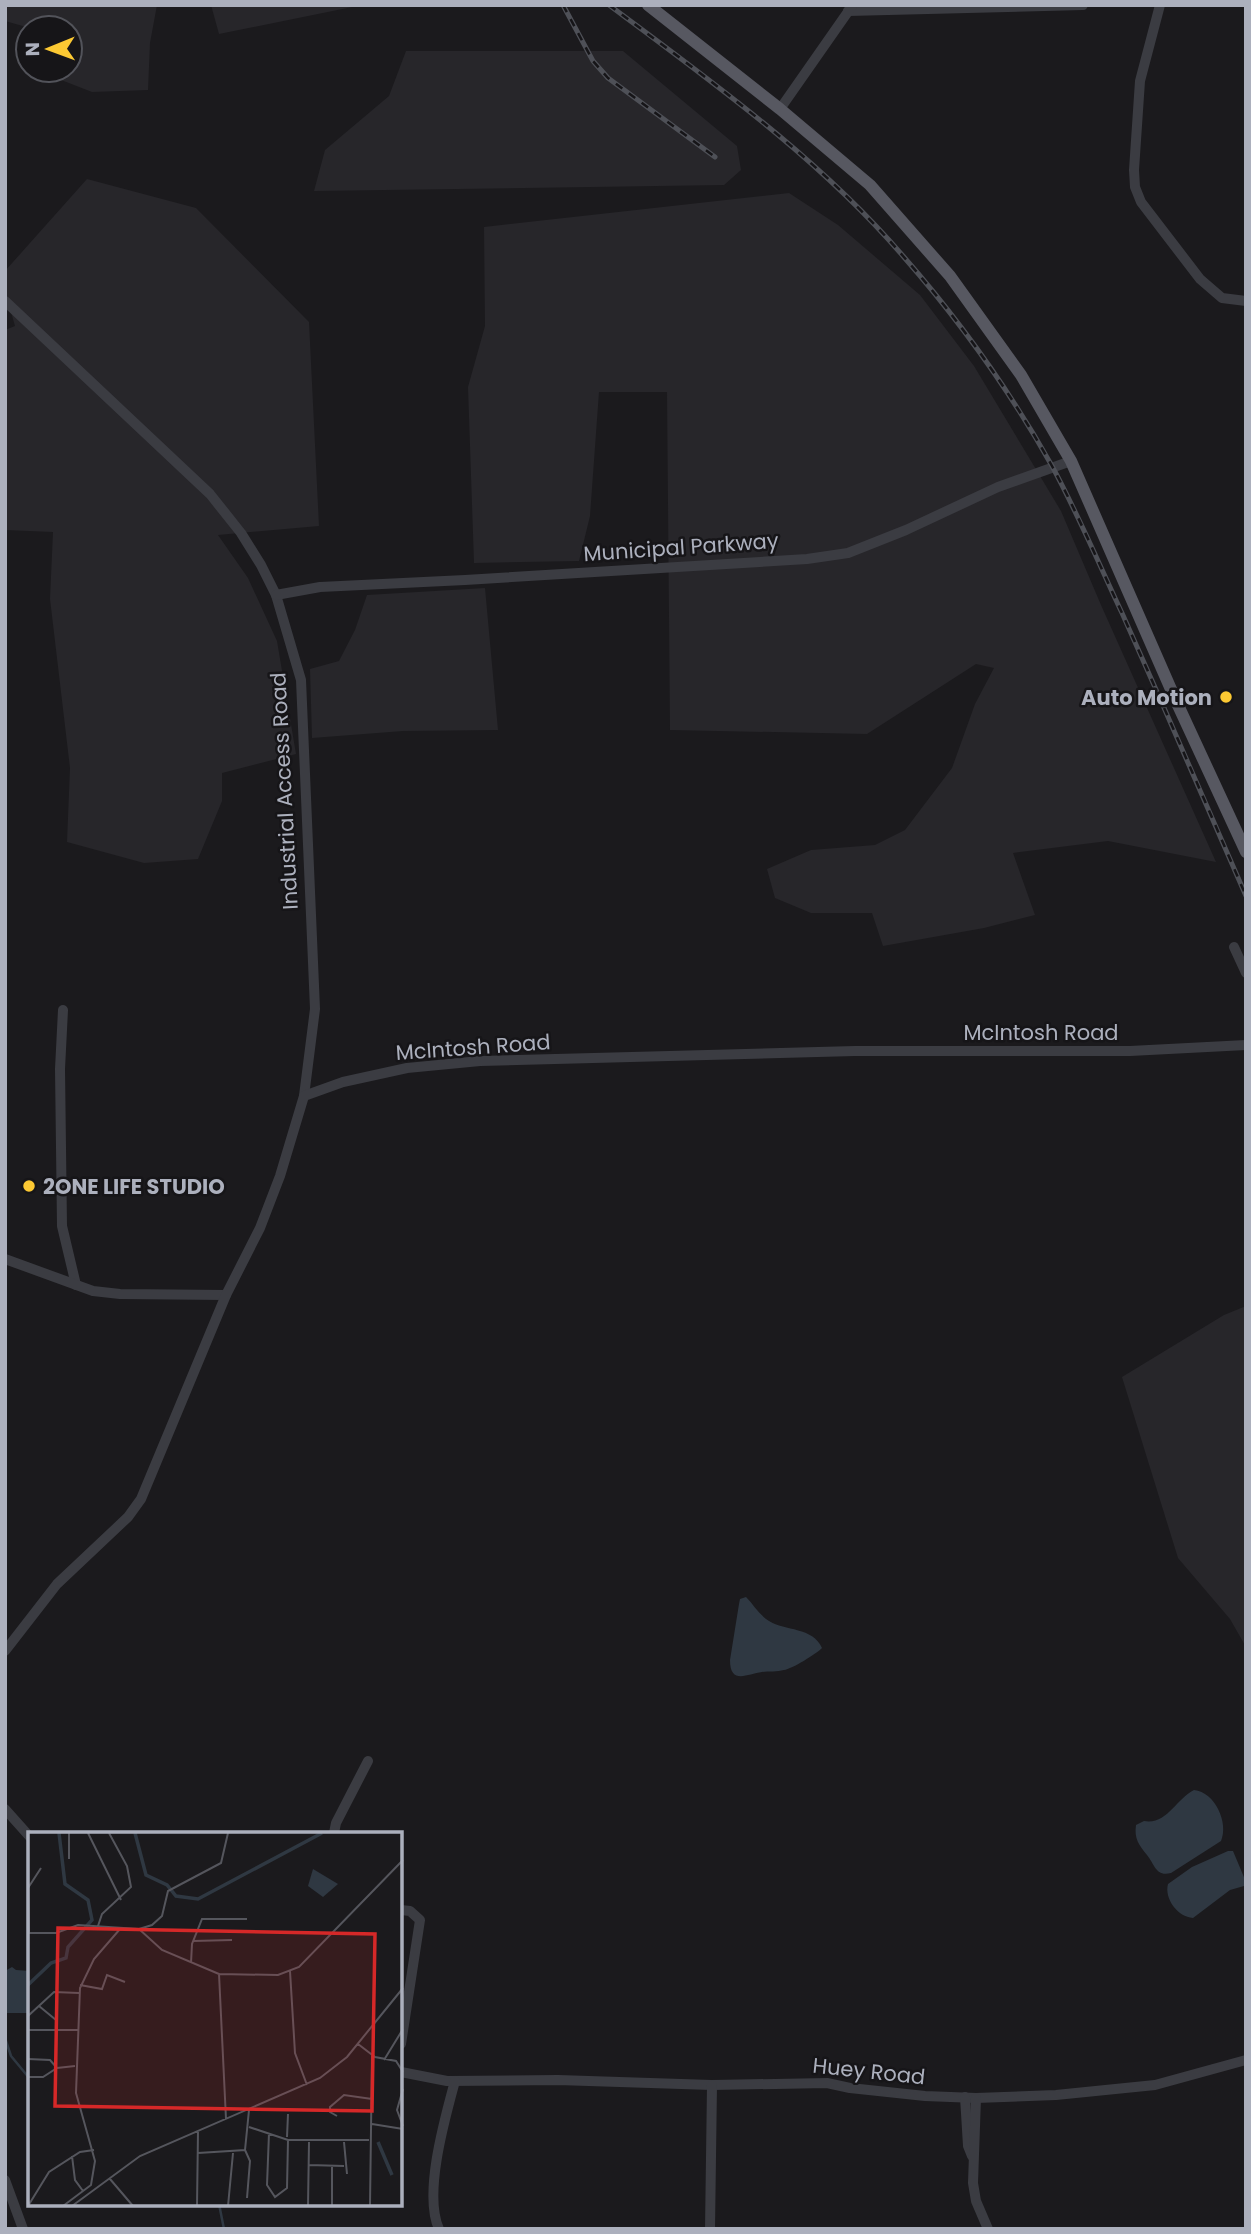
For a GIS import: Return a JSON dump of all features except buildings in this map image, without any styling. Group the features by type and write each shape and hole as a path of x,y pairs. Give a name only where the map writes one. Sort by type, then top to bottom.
{"main road":[{"path":"648,5 780,109 870,185 950,276 1021,375 1071,461 1177,703 1246,852"}],"street":[{"path":"780,109 850,8 1083,5"},
{"path":"1160,5 1140,81 1135,136 1135,187 1141,202 1200,279 1222,298 1246,302"},
{"name":"Industrial Access Road","path":"5,301 210,494 242,533 276,595 301,680 314,1009 304,1096"},
{"name":"Municipal Parkway","path":"276,595 320,587 807,559 848,553 906,530 998,487 1071,461"},
{"path":"1234,947 1246,973"},
{"path":"63,1010 60,1069 62,1226 76,1285"},
{"name":"McIntosh Road","path":"304,1096 344,1082 407,1068 480,1061 855,1051 1130,1051 1246,1045"},
{"path":"5,1651 57,1584 128,1517 141,1499 226,1295 260,1228 304,1096"},
{"path":"5,1259 93,1291 120,1294 226,1295"},
{"path":"334,1832 336,1823 368,1760"},
{"path":"5,1809 28,1835"},
{"path":"402,1910 410,1911 420,1920 402,2037"},
{"name":"Huey Road","path":"402,2072 455,2081 558,2080 712,2085 827,2082 850,2088 976,2098 1056,2095 1155,2085 1246,2060"},
{"path":"439,2229 434,2202 434,2174 455,2081"},
{"path":"710,2229 712,2085"},
{"path":"965,2097 968,2146 972,2157 976,2201 983,2227"},
{"path":"972,2157 976,2146 976,2098"},
{"path":"5,2180 23,2229"}],"shaded area":[{"path":"5,5 157,5 150,43 148,90 92,92 71,84 84,84 84,14 14,14 14,24 5,21"},
{"path":"211,5 362,5 219,34"},
{"path":"406,51 623,51 737,146 741,170 724,185 314,191 325,150 389,96"},
{"path":"87,179 196,208 309,322 319,526 218,535 248,578 277,641 296,754 222,773 222,801 198,859 144,863 67,842 70,768 50,599 53,532 5,530 5,330 15,326 5,291 5,271"},
{"path":"789,193 838,225 920,295 974,366 1061,511 1216,862 1108,841 1013,853 1035,915 984,928 883,946 872,913 811,913 775,898 767,869 811,850 875,845 905,830 952,768 975,704 994,668 976,664 867,734 670,730 667,392 599,392 590,516 579,561 474,563 468,387 485,326 484,227"},
{"path":"485,588 498,730 403,731 312,738 310,669 339,661 355,630 367,595"},
{"path":"1246,1306 1246,1647 1230,1619 1178,1558 1122,1377 1224,1315"},
{"path":"746,1597 769,1621 812,1636 822,1648 788,1669 745,1676 733,1673 730,1660 740,1599"},
{"path":"1194,1790 1208,1796 1222,1817 1221,1841 1171,1873 1162,1873 1139,1845 1136,1825 1159,1819"},
{"path":"1233,1851 1246,1882 1244,1886 1230,1890 1193,1918 1177,1911 1168,1896 1168,1884 1192,1867"},
{"path":"12,1967 28,1971 28,2013 5,2013 5,1971"}],"waterway":[{"path":"5,2038 11,2056 28,2077"},
{"path":"219,2206 224,2229"}],"railway":[{"path":"563,5 593,61 608,78 715,157"},
{"path":"609,5 763,123 836,186 903,256 983,357 1036,438 1071,502 1246,896"}],"place":[{"name":"Auto Motion","path":"1226,697"},
{"name":"2ONE LIFE STUDIO","path":"29,1186"}]}
